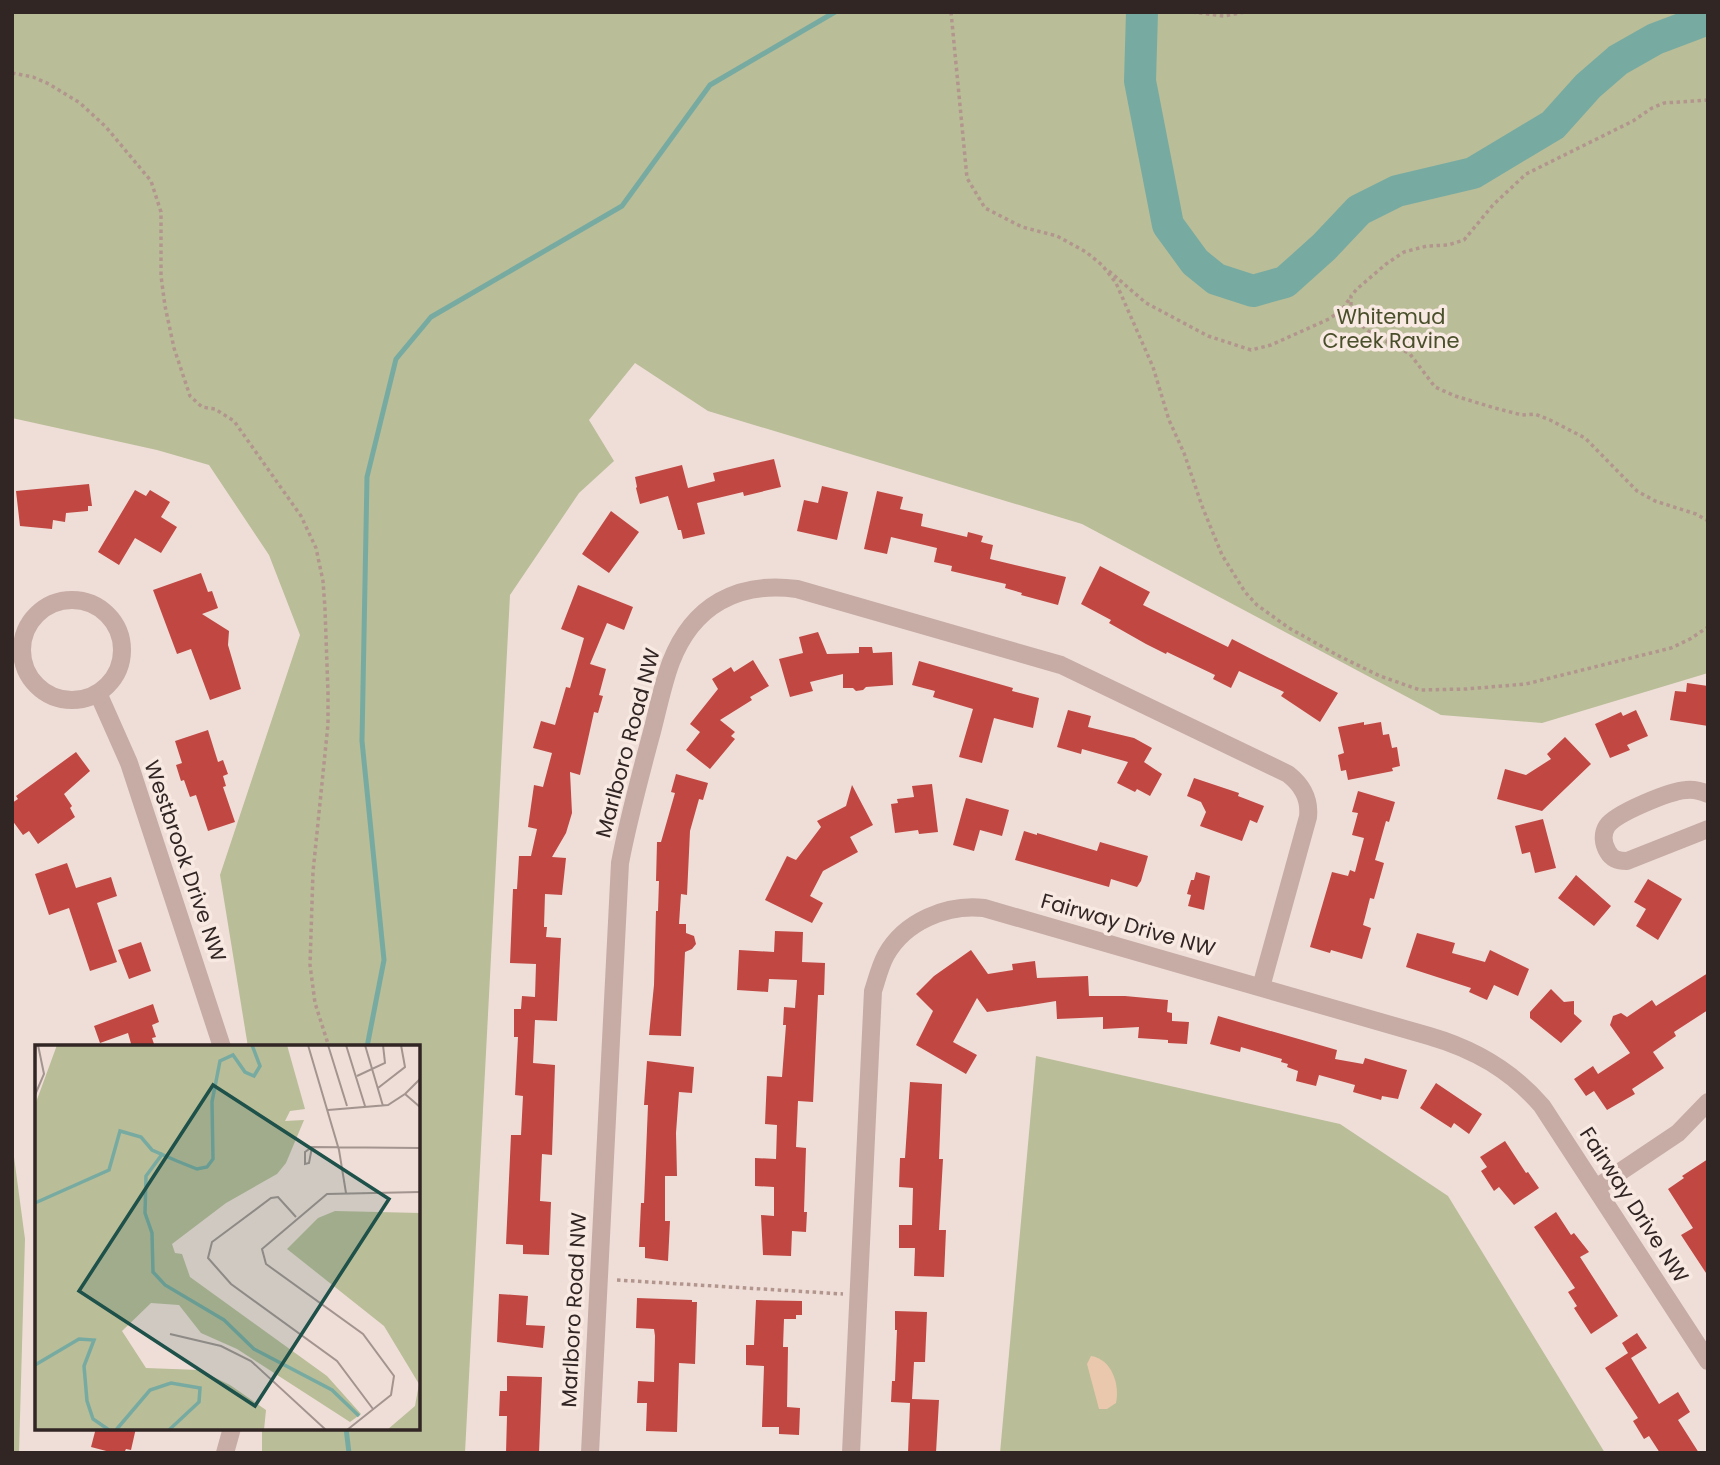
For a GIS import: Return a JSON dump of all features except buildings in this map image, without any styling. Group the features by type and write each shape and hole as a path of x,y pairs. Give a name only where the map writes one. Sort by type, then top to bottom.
{"street":[{"name":"Marlboro Road NW","path":"590,1453 620,863 626,827 670,663 699,617 711,606 737,593 767,586 797,589 1061,665 1288,774 1296,780 1307,797 1308,817 1261,987"},
{"path":"68,600 84,601 100,608 112,620 120,635 123,651 120,668 111,682 98,694 83,700 67,700 44,691 28,674 22,658 22,642 28,626 38,613 51,604 68,600"},
{"name":"Westbrook Drive NW","path":"98,694 129,763 221,1045"},
{"path":"1708,794 1695,790 1678,791 1620,815 1607,825 1604,840 1610,855 1615,859 1627,861 1708,829"},
{"name":"Fairway Drive NW","path":"851,1453 872,1002 879,970 896,940 934,914 960,907 984,908 1261,987 1451,1042 1487,1059 1518,1081 1542,1106 1708,1361"},
{"path":"1595,1188 1678,1133 1708,1102"},
{"path":"225,1453 231,1430"}],"path":[{"path":"951,12 967,177 985,208 1022,227 1057,236 1086,252 1146,303 1208,336 1242,349 1251,350 1271,345 1305,332 1336,314 1357,289 1404,252 1427,246 1448,246 1464,240 1493,205 1526,174 1664,103 1708,100"},
{"path":"1162,12 1224,16 1245,12"},
{"path":"12,73 33,77 49,84 80,103 106,127 151,181 161,212 160,265 165,306 174,348 190,396 202,407 224,413 234,421 301,516 316,548 326,609 328,706 313,872 310,965 315,1003 328,1045"},
{"path":"1102,265 1116,282 1146,350 1169,420 1222,555 1245,592 1257,605 1289,628 1380,676 1420,690 1526,684 1671,648 1708,627"},
{"path":"1351,296 1351,310 1356,321 1372,334 1410,354 1435,387 1495,408 1522,415 1535,414 1550,420 1585,438 1637,491 1655,501 1696,514 1708,521"},
{"path":"597,1280 842,1294"}],"green space":[{"name":"Whitemud Creek Ravine","path":"12,12 1708,12 1708,673 1542,723 1441,715 1082,524 708,411 635,363 589,420 614,461 579,493 510,595 465,1453 262,1453 262,1430 420,1430 420,1045 248,1045 220,875 300,635 269,555 209,465 157,450 12,418"},
{"path":"1036,1056 1340,1124 1448,1196 1605,1453 1000,1453"},
{"path":"12,1142 25,1239 19,1453 12,1453"}],"sand":[{"path":"1091,1356 1104,1362 1113,1374 1117,1388 1116,1403 1107,1409 1099,1409 1087,1364"}],"waterway":[{"path":"367,1045 384,960 362,741 367,477 396,359 431,317 622,206 710,85 835,12"},
{"path":"1142,12 1140,81 1168,225 1195,262 1216,279 1253,291 1285,282 1324,247 1359,210 1397,191 1473,173 1553,125 1588,86 1618,60 1655,39 1708,19"},
{"path":"346,1430 349,1453"}]}
